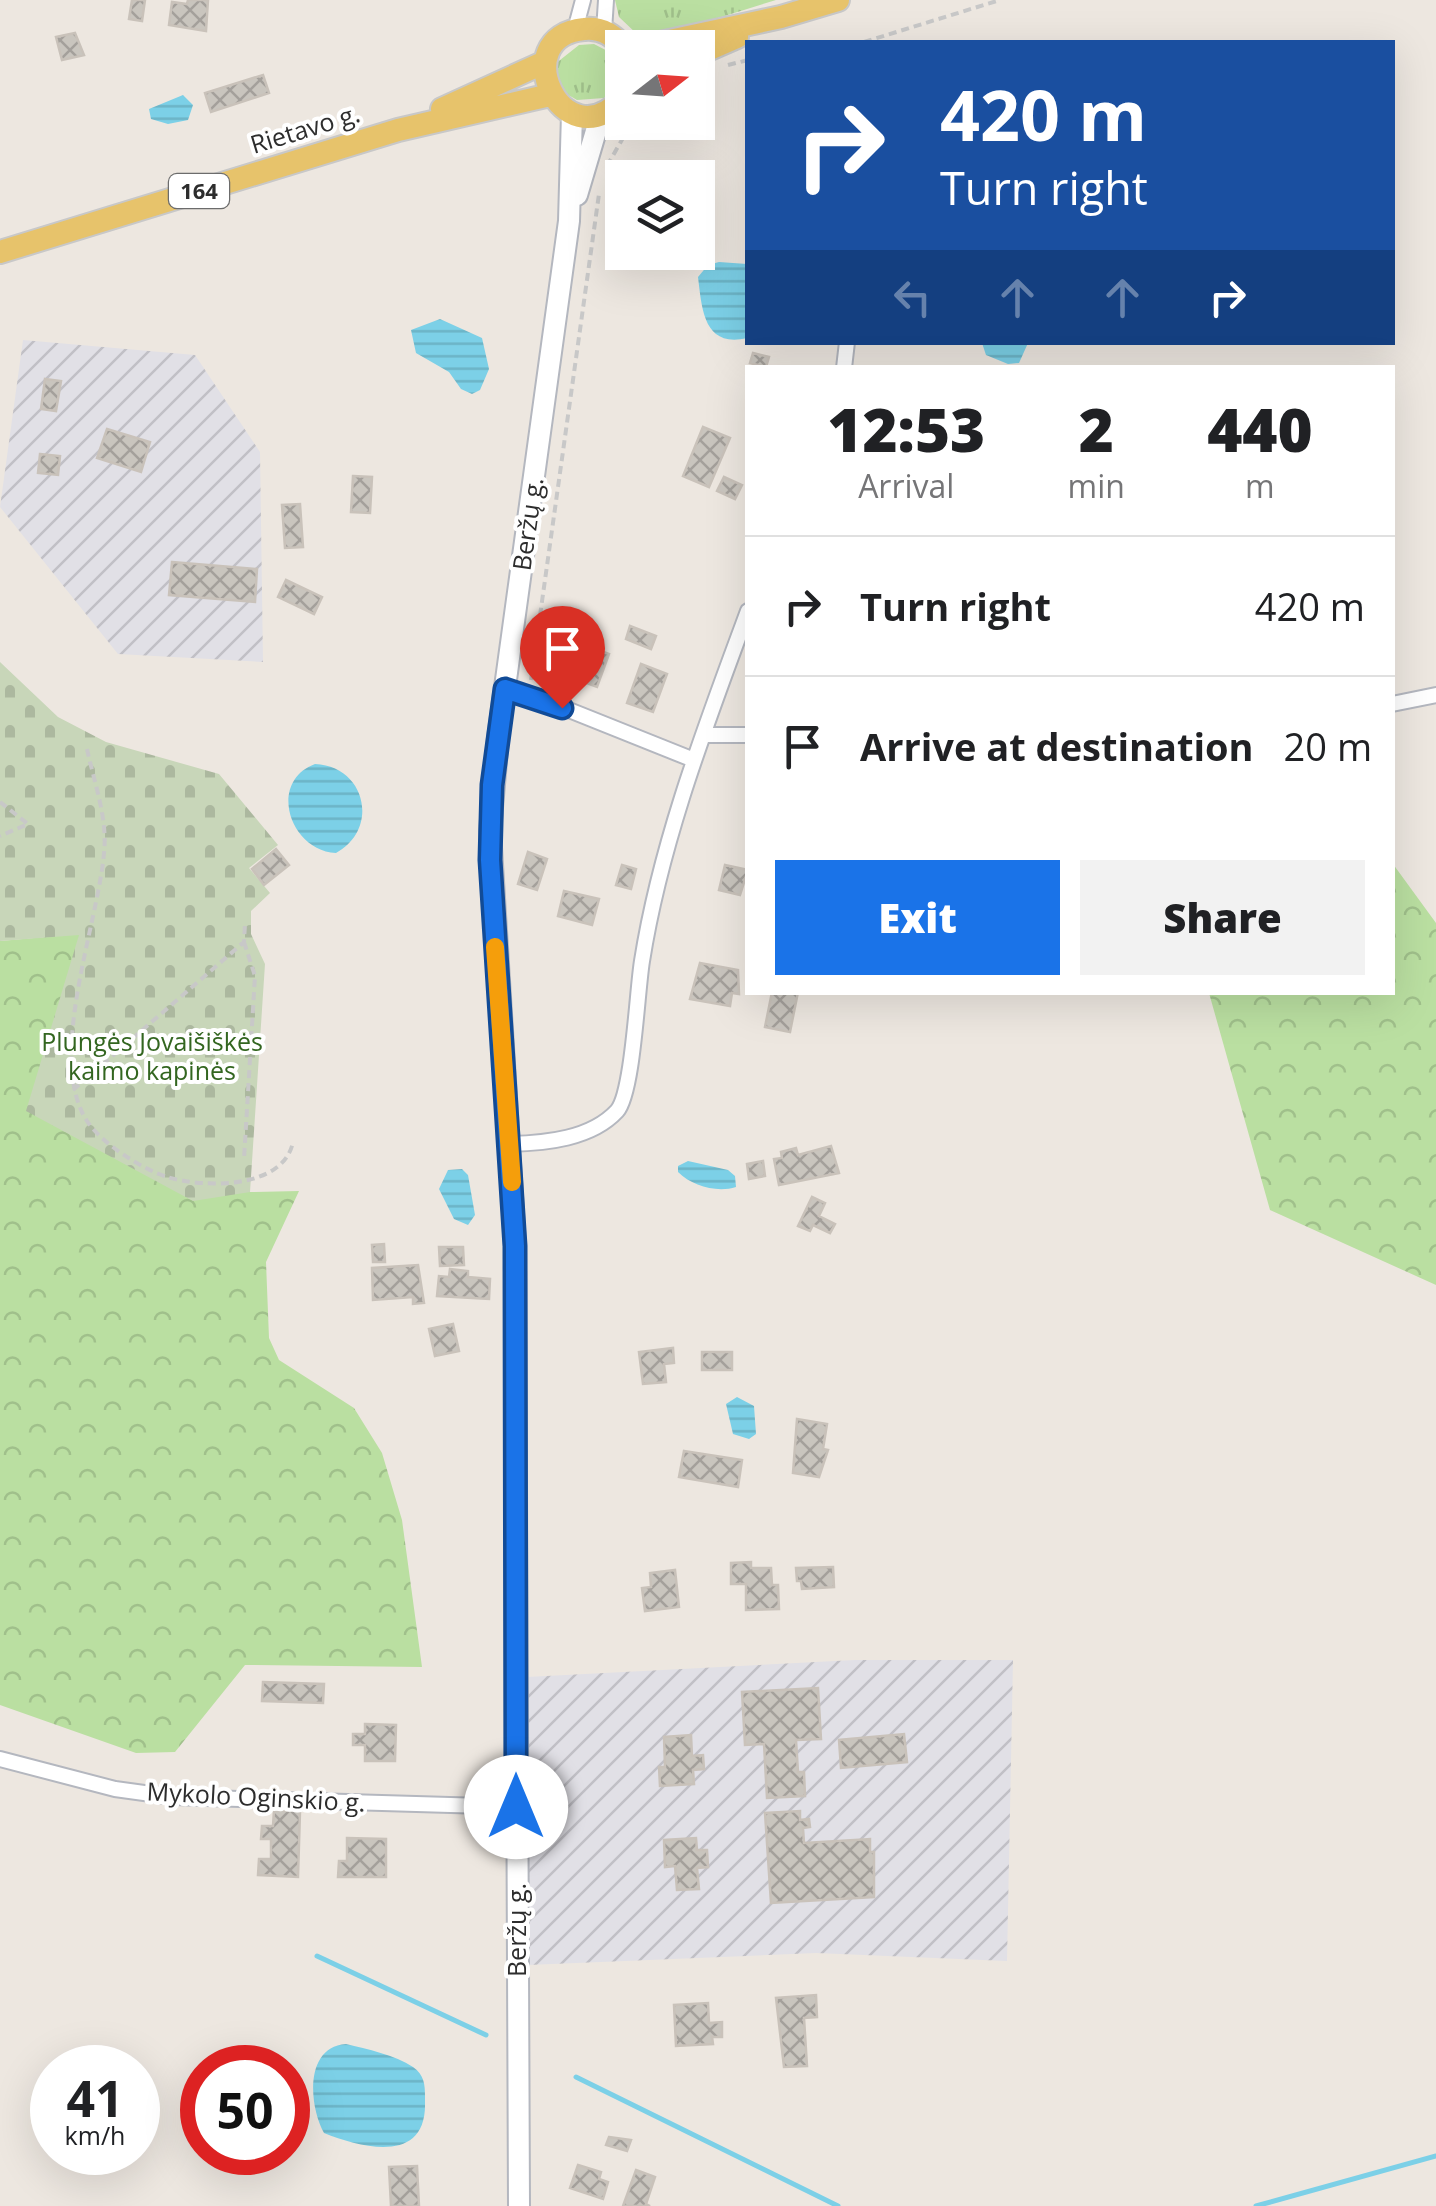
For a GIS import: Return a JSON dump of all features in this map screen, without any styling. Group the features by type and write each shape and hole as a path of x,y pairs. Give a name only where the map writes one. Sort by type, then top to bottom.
{"main road":[{"path":"715,32 781,18 838,0"},
{"path":"715,56 781,18"},
{"path":"575,30 604,31"},
{"name":"Rietavo g.","path":"398,130 545,62 562,36 575,30"},
{"path":"545,62 550,95 572,113 605,111"},
{"name":"Rietavo g.","path":"0,252 398,130 550,95"},
{"path":"569,221 572,113"},
{"path":"569,221 601,114"},
{"name":"Beržų g.","path":"519,2206 517,1401 510,1144 490,831 505,689 569,221"}],"street":[{"path":"575,30 583,0"},
{"path":"604,31 606,0"},
{"path":"510,1144 585,1132 618,1109 625,1097 644,952 694,760 745,618"},
{"path":"505,689 529,694 694,760"},
{"path":"1395,703 1436,695"},
{"path":"702,735 745,734"},
{"name":"Mykolo Oginskio g.","path":"0,1760 115,1789 174,1797 516,1807"}],"path":[{"path":"870,40 1000,0"},
{"path":"715,62 745,60"},
{"path":"529,694 601,185"},
{"path":"86,749 105,830 104,855 84,948 72,1090 87,1121 104,1140 164,1176 190,1182 246,1180 271,1172 290,1154 292,1142"},
{"path":"0,802 28,824 0,836"},
{"path":"244,1159 255,976 244,942 245,924"},
{"path":"72,1090 244,942"}],"shaded area":[{"path":"23,340 195,355 260,452 263,662 118,654 0,507"},
{"path":"855,1660 1013,1660 1007,1961 816,1953 528,1965 527,1677"}],"green space":[{"path":"615,0 776,0 680,30 633,30 619,17"},
{"path":"594,44 605,50 604,98 577,100 558,89 555,64 579,45"},
{"name":"Plungės Jovaišiškės kaimo kapinės","path":"0,662 58,717 106,742 219,774 278,845 249,868 270,893 251,911 251,934 265,964 250,1192 193,1201 26,1111 79,935 0,941"},
{"path":"1395,867 1436,923 1436,1285 1270,1210 1210,995 1395,995"},
{"path":"79,934 250,1192 299,1191 266,1262 269,1338 279,1360 354,1408 382,1453 402,1520 422,1667 245,1665 175,1752 136,1753 0,1705 0,941"}],"water":[{"path":"183,95 193,105 188,120 168,124 151,119 149,109"},
{"path":"715,263 745,264 745,338 733,340 714,332 704,313 698,277 704,270 715,270"},
{"path":"440,319 482,338 489,369 480,390 472,394 461,389 449,372 416,353 411,330"},
{"path":"983,345 1027,345 1019,363 1008,364 986,355"},
{"path":"315,764 346,775 361,800 358,829 336,853 307,841 290,814 292,785 300,773"},
{"path":"688,1161 728,1170 735,1176 736,1187 713,1189 690,1181 678,1172 678,1166"},
{"path":"462,1169 468,1175 475,1215 468,1225 454,1219 439,1189 448,1170"},
{"path":"737,1397 754,1406 756,1434 749,1439 733,1434 726,1404"},
{"path":"346,2044 398,2059 420,2074 425,2092 423,2122 416,2135 390,2147 374,2147 324,2133 313,2094 317,2066 332,2048"}],"building":[{"path":"132,0 145,0 142,21 129,19"},
{"path":"188,0 208,0 206,31 169,25 172,2 187,4"},
{"path":"75,33 84,55 62,60 56,37"},
{"path":"263,75 269,93 211,112 205,93"},
{"path":"753,353 769,357 767,365 750,363"},
{"path":"45,379 61,381 56,411 41,409"},
{"path":"703,427 730,438 709,487 683,476"},
{"path":"107,429 150,442 141,472 97,458"},
{"path":"40,454 60,456 58,475 38,473"},
{"path":"353,476 372,477 370,513 351,512"},
{"path":"724,477 742,485 735,499 717,491"},
{"path":"300,504 303,547 285,548 282,505"},
{"path":"172,562 257,569 255,602 169,595"},
{"path":"286,580 322,597 314,614 278,597"},
{"path":"630,626 656,636 651,649 626,639"},
{"path":"585,645 609,654 597,687 573,678"},
{"path":"641,664 667,674 653,712 627,703"},
{"path":"276,849 289,865 264,885 252,869"},
{"path":"528,852 547,859 537,890 518,884"},
{"path":"622,865 636,869 631,889 616,885"},
{"path":"725,865 745,869 740,895 719,890"},
{"path":"564,891 599,899 592,925 558,916"},
{"path":"700,963 738,970 739,994 732,993 730,1006 690,999"},
{"path":"771,995 797,995 790,1032 765,1027"},
{"path":"831,1146 839,1173 779,1185 774,1159 782,1158 781,1152 796,1148 798,1155"},
{"path":"763,1161 765,1176 749,1179 747,1164"},
{"path":"812,1197 825,1203 819,1216 835,1224 830,1233 813,1225 810,1231 798,1226"},
{"path":"384,1244 385,1262 373,1262 372,1245"},
{"path":"439,1247 463,1247 464,1265 440,1266"},
{"path":"418,1265 424,1303 413,1304 413,1297 373,1300 372,1268"},
{"path":"450,1269 468,1271 468,1277 490,1279 489,1299 437,1296 439,1276 449,1277"},
{"path":"453,1324 459,1351 435,1356 429,1329"},
{"path":"673,1348 674,1363 664,1364 666,1382 643,1384 639,1352"},
{"path":"702,1352 732,1352 732,1370 702,1370"},
{"path":"797,1419 827,1424 823,1449 828,1450 819,1477 793,1473"},
{"path":"684,1451 742,1460 738,1487 679,1477"},
{"path":"751,1562 751,1568 771,1568 772,1585 778,1585 779,1609 746,1610 746,1584 731,1584 731,1563"},
{"path":"833,1567 834,1587 802,1589 801,1581 797,1581 796,1568"},
{"path":"675,1570 679,1607 645,1611 642,1588 651,1587 650,1573"},
{"path":"263,1682 324,1684 323,1703 262,1701"},
{"path":"818,1688 821,1739 796,1740 798,1772 804,1772 805,1796 767,1798 764,1744 745,1745 742,1692"},
{"path":"365,1724 396,1725 395,1761 365,1761 365,1745 353,1745 353,1734 365,1734"},
{"path":"904,1734 907,1762 841,1768 839,1740"},
{"path":"691,1735 692,1756 703,1755 704,1769 693,1770 694,1784 660,1786 659,1767 665,1767 664,1737"},
{"path":"274,1810 300,1811 298,1877 258,1875 259,1859 271,1859 271,1839 261,1839 262,1826 273,1826"},
{"path":"800,1811 800,1820 809,1819 810,1827 803,1828 804,1843 870,1839 870,1852 874,1852 874,1897 771,1903 765,1813"},
{"path":"347,1838 386,1839 386,1877 338,1877 339,1861 347,1861"},
{"path":"696,1838 697,1850 707,1850 708,1867 697,1868 699,1889 677,1890 675,1866 665,1867 664,1840"},
{"path":"816,1995 817,2017 804,2018 807,2066 784,2067 776,1998"},
{"path":"708,2003 709,2023 722,2022 722,2037 712,2037 713,2044 676,2046 674,2005"},
{"path":"609,2137 631,2140 627,2151 606,2145"},
{"path":"578,2165 601,2172 599,2179 608,2182 603,2199 570,2188"},
{"path":"417,2166 419,2206 391,2206 389,2167"},
{"path":"636,2170 655,2177 646,2204 650,2206 623,2206"}],"waterway":[{"path":"317,1956 486,2035"},
{"path":"576,2077 838,2206"},
{"path":"1256,2206 1436,2156"}],"slow traffic":[{"path":"495,947 512,1182"}],"route":[{"path":"516,1807 515,1246 490,831 505,689 562,708"}]}
